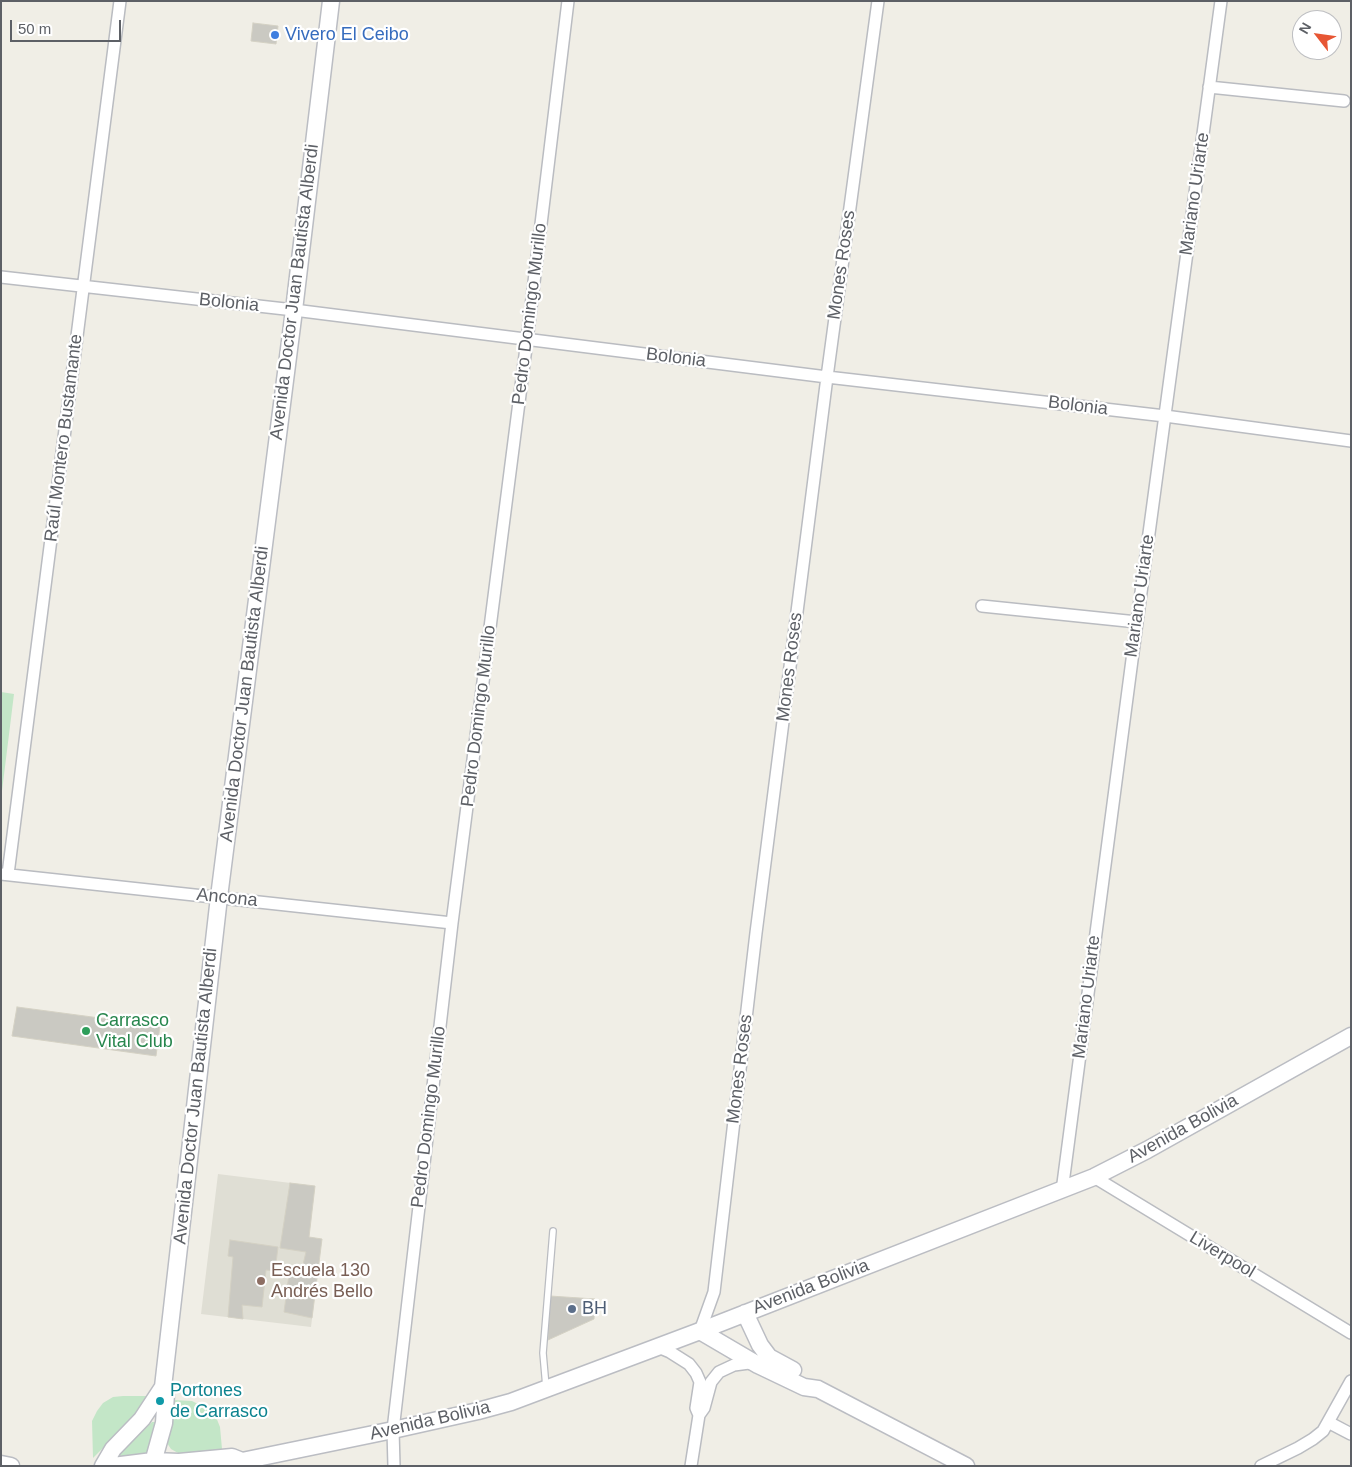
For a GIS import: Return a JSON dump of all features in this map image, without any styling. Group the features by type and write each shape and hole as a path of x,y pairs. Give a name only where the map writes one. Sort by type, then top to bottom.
{"street":[{"name":"Raúl Montero Bustamante","path":"5,874 120,1"},
{"name":"Avenida Doctor Juan Bautista Alberdi","path":"103,1466 113,1449 142,1419 163,1386 219,897 294,310 331,1"},
{"name":"Pedro Domingo Murillo","path":"394,1466 393,1430 452,923 528,340 568,1"},
{"name":"Mones Roses","path":"700,1331 714,1292 755,943 827,377 878,1"},
{"name":"Mariano Uriarte","path":"1062,1191 1221,1"},
{"path":"1209,87 1344,101"},
{"name":"Bolonia","path":"1,276 294,310 827,377 1165,416 1351,441"},
{"path":"982,606 1137,622"},
{"name":"Ancona","path":"5,874 452,923"},
{"name":"Avenida Bolivia","path":"113,1466 179,1462 232,1456 239,1463 478,1411 511,1402 1062,1191 1147,1150 1351,1036"},
{"name":"Liverpool","path":"1094,1177 1351,1333"},
{"path":"745,1313 760,1345 769,1357 809,1379 818,1389"},
{"path":"700,1331 758,1365 804,1387 818,1389 966,1466"},
{"path":"658,1347 681,1358 696,1372 700,1382 696,1408 699,1415"},
{"path":"691,1466 699,1415 704,1408 711,1382 719,1372 734,1365 749,1363 758,1365"},
{"path":"1261,1466 1313,1440 1323,1432 1351,1380"},
{"name":"Avenida Doctor Juan Bautista Alberdi","path":"152,1464 164,1422 166,1394 163,1386"},
{"path":"1328,1422 1351,1434"},
{"path":"1,1464 11,1466"}],"lane":[{"path":"546,1389 543,1353 553,1231"}],"shaded area":[{"name":"Escuela 130 Andrés Bello","path":"218,1174 315,1186 309,1237 322,1239 311,1327 201,1314"}],"green space":[{"path":"1,692 14,694 1,799"},
{"path":"147,1396 145,1406 93,1458 92,1421 103,1403 113,1397"},
{"path":"172,1400 192,1401 208,1409 216,1417 220,1427 222,1449 184,1454 171,1449 167,1443"},
{"path":"152,1422 156,1424 147,1455 118,1458 118,1454"}],"building":[{"path":"253,23 278,26 276,44 251,41"},
{"name":"Carrasco Vital Club","path":"17,1007 160,1026 156,1056 12,1036"},
{"path":"290,1183 315,1186 309,1237 322,1239 312,1318 284,1312 290,1267 302,1269 306,1252 280,1248"},
{"path":"230,1240 278,1247 275,1271 266,1270 262,1307 242,1305 243,1319 228,1317 233,1257 228,1256"},
{"name":"BH","path":"550,1296 595,1299 594,1319 548,1340"}],"place":[{"name":"Vivero El Ceibo","path":"275,35"},
{"name":"Carrasco Vital Club","path":"86,1031"},
{"name":"Escuela 130 Andrés Bello","path":"261,1281"},
{"name":"BH","path":"572,1309"},
{"name":"Portones de Carrasco","path":"160,1401"}]}
